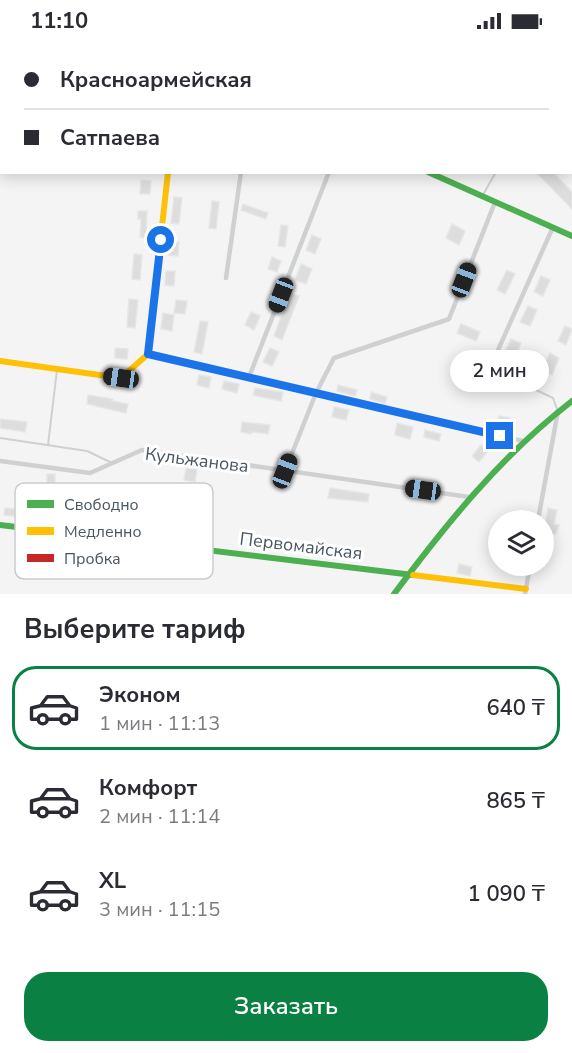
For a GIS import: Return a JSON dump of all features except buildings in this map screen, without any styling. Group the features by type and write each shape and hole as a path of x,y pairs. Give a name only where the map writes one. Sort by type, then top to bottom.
{"street":[{"path":"0,361 121,378 148,354 168,174"},
{"path":"226,278 241,174"},
{"path":"249,377 328,174"},
{"path":"432,174 572,236"},
{"path":"285,471 316,393 334,358 449,320 495,202"},
{"path":"490,368 553,227"},
{"path":"148,354 523,441"},
{"path":"394,594 470,497 523,441 572,401"},
{"path":"540,510 558,411"},
{"name":"Кульжанова","path":"0,460 90,473 142,450 470,497"},
{"name":"Первомайская","path":"0,525 15,527"},
{"name":"Первомайская","path":"213,551 408,574 525,591"},
{"path":"525,591 528,576"}],"lane":[{"path":"482,196 495,174"},
{"path":"490,368 553,398 558,411"},
{"path":"48,445 57,369"},
{"path":"0,438 87,451 113,463"}],"traffic: fast":[{"path":"432,174 572,236"},
{"path":"394,594 455,516 498,468 546,422 572,401"},
{"path":"0,525 15,527"},
{"path":"213,551 413,575"}],"traffic: slow":[{"path":"0,361 121,378 148,354 168,174"},
{"path":"413,575 526,589"}],"route":[{"path":"161,240 148,354 500,436"}]}
